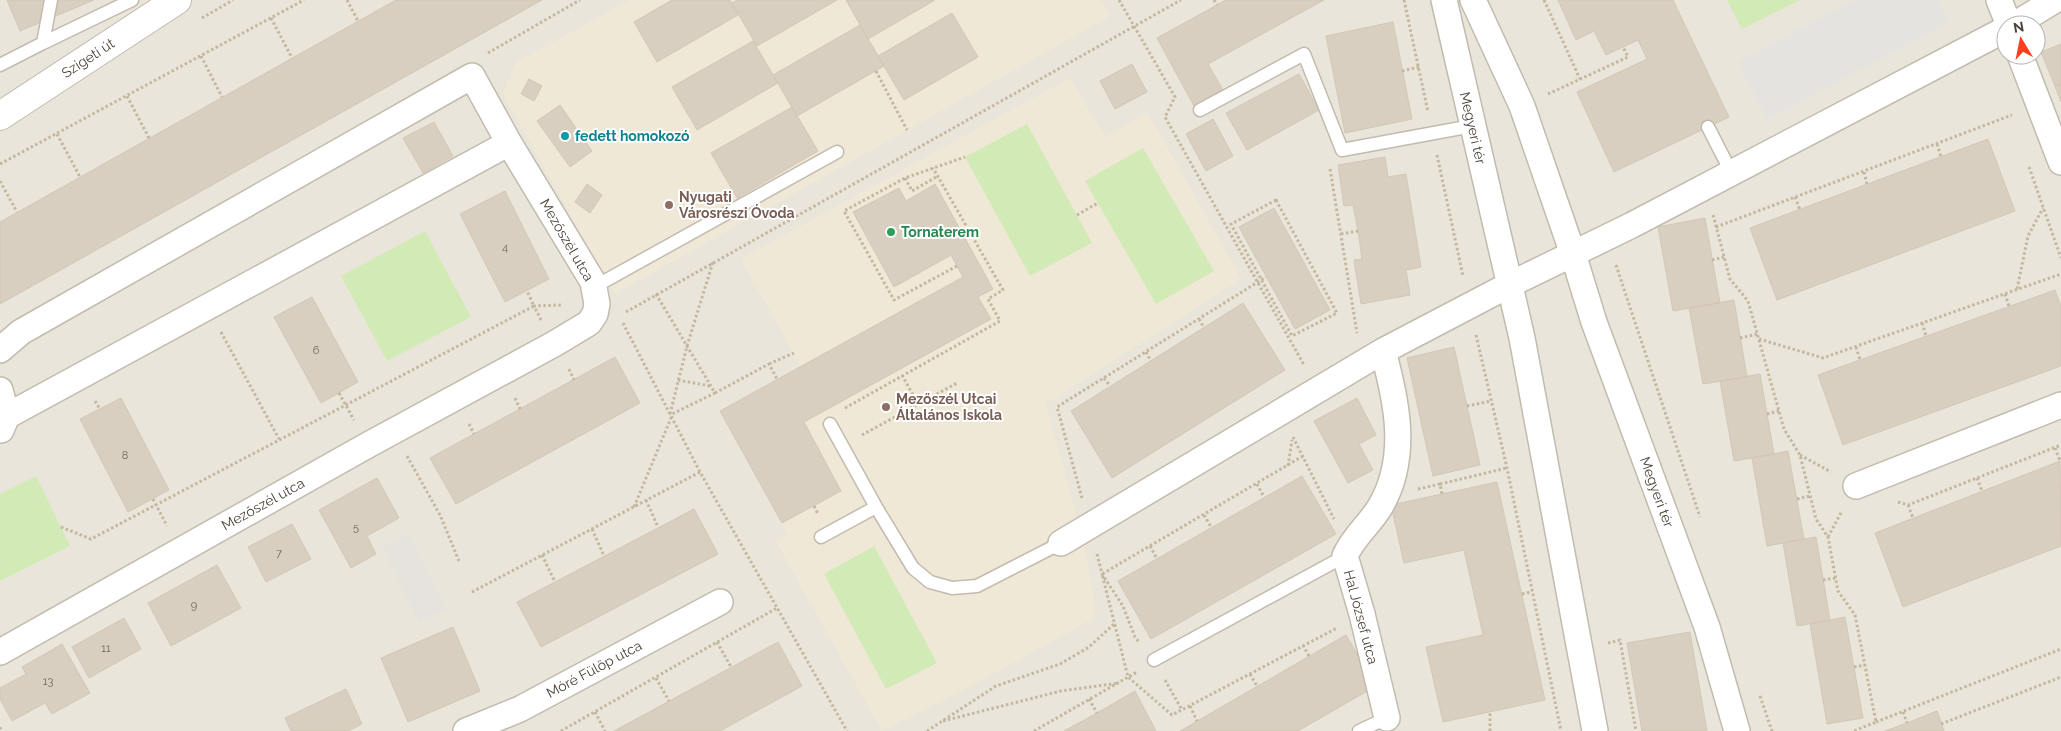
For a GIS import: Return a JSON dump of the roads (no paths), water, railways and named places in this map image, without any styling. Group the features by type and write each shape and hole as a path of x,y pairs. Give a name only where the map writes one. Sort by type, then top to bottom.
{"street":[{"name":"Szigeti út","path":"0,116 177,0"},
{"name":"Megyeri tér","path":"1444,0 1522,338 1595,731"},
{"name":"Megyeri tér","path":"1473,0 1522,106 1573,254 1594,322 1707,627 1737,731"},
{"path":"1999,0 2005,15"},
{"path":"2030,15 2055,0"},
{"path":"1061,543 1383,351 1996,34"},
{"path":"2024,65 2061,162"},
{"name":"Mezőszél utca","path":"0,350 21,332 472,76 509,143 593,282 597,304 595,314 589,322 554,344 392,432 0,652"},
{"path":"0,390 4,424 509,143"},
{"path":"1347,552 1370,523 1390,488 1398,448 1398,424 1394,393 1383,351"},
{"path":"1856,486 2061,404"},
{"name":"Hal József utca","path":"1347,552 1387,718"},
{"name":"Móré Fülöp utca","path":"466,731 520,708 720,602"}],"lane":[{"path":"42,43 51,0"},
{"path":"103,13 106,0"},
{"path":"0,64 132,0"},
{"path":"1200,110 1304,54 1342,150 1472,126"},
{"path":"1708,127 1731,172"},
{"path":"594,287 837,152"},
{"path":"830,424 876,507 913,568 930,582 952,588 977,586 1061,543"},
{"path":"821,537 876,507"},
{"path":"1154,660 1347,552"},
{"path":"1359,731 1387,718"}],"place":[{"name":"fedett homokozó","path":"565,136"},
{"name":"Nyugati Városrészi Óvoda","path":"669,205"},
{"name":"Tornaterem","path":"891,232"},
{"name":"Mezőszél Utcai Általános Iskola","path":"886,407"}]}
